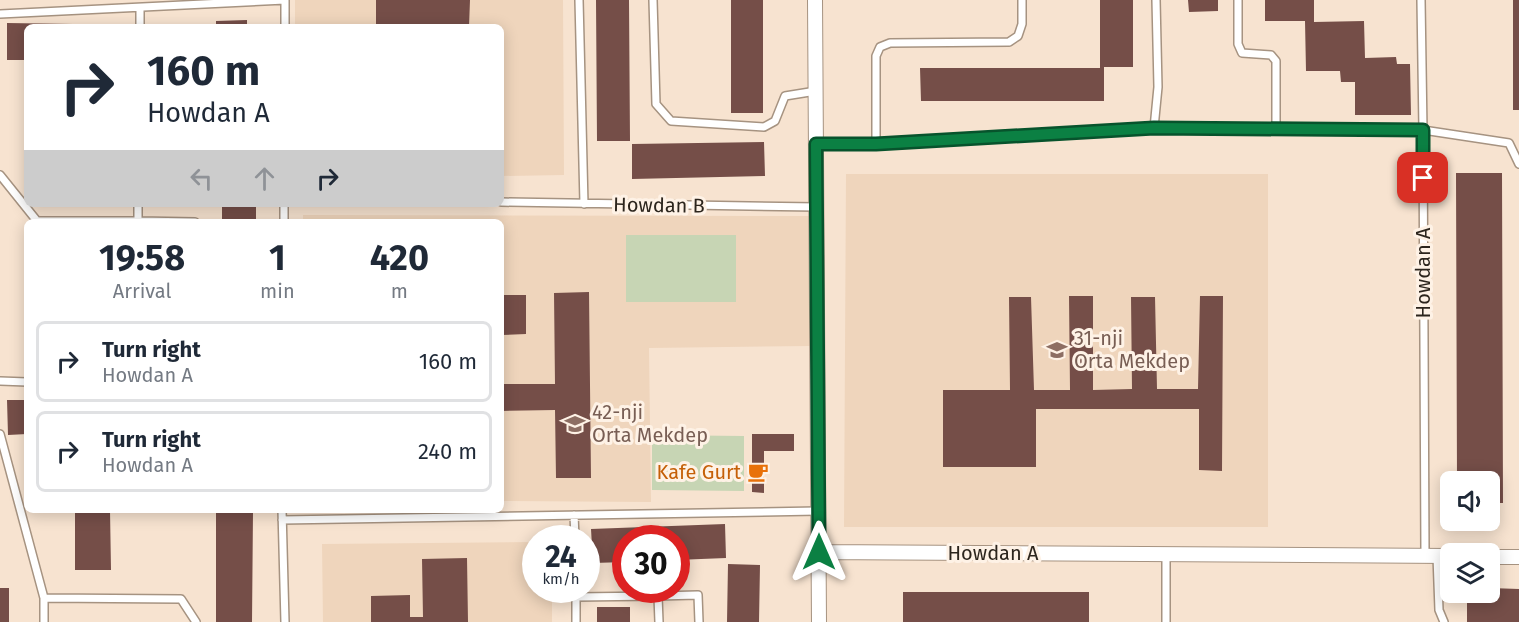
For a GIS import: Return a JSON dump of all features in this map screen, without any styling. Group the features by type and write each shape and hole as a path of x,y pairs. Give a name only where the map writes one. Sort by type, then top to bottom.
{"street":[{"path":"815,0 819,622"},
{"name":"Howdan A","path":"819,552 1438,556"},
{"path":"1500,557 1519,557"}],"lane":[{"path":"0,14 285,0 285,24"},
{"path":"579,0 584,204"},
{"path":"653,0 656,104 671,121 764,128 775,121 785,96 816,91"},
{"path":"876,144 876,56 880,47 890,42 1008,42 1018,36 1022,24 1022,0"},
{"path":"1154,128 1158,87 1156,0"},
{"path":"1238,0 1238,44 1242,52 1271,55 1276,61 1276,127"},
{"name":"Howdan A","path":"1421,0 1423,130 1438,556"},
{"path":"140,8 140,24"},
{"path":"816,144 876,144 1154,128 1276,127 1423,130 1509,143 1519,164"},
{"path":"0,175 24,205"},
{"name":"Howdan B","path":"504,202 817,207"},
{"path":"26,207 35,219"},
{"path":"0,381 24,382"},
{"path":"0,435 44,598 44,622"},
{"path":"282,520 819,511"},
{"path":"282,513 285,622"},
{"path":"574,515 574,525"},
{"path":"1166,554 1166,622"},
{"path":"1438,556 1439,610 1444,622"},
{"path":"690,595 698,595 699,622"},
{"path":"44,598 181,599 196,622"},
{"path":"576,603 576,622"},
{"path":"658,603 659,622"}],"shaded area":[{"path":"295,0 563,0 564,175 504,176 504,24 295,24"},
{"name":"31-nji Orta Mekdep","path":"846,174 1268,174 1268,527 844,527"},
{"name":"42-nji Orta Mekdep","path":"303,215 810,216 810,346 649,348 651,502 504,501 504,219 303,219"},
{"path":"522,542 522,603 552,603 552,622 323,622 322,544"}],"green space":[{"path":"626,235 736,235 736,302 626,302"},
{"path":"652,435 744,436 744,491 652,490"}],"building":[{"path":"376,0 470,0 469,24 376,24"},
{"path":"596,0 629,0 630,141 597,141"},
{"path":"731,0 763,0 763,113 731,113"},
{"path":"1100,0 1133,0 1133,67 1104,67 1104,101 921,101 920,68 1100,68"},
{"path":"1188,0 1218,0 1218,11 1189,12"},
{"path":"1265,0 1314,0 1314,22 1364,21 1365,58 1396,57 1397,64 1410,64 1411,115 1355,115 1355,82 1341,82 1340,71 1306,71 1305,21 1265,21"},
{"path":"1513,0 1519,0 1519,110 1513,110"},
{"path":"247,20 247,24 216,24 216,21"},
{"path":"7,23 73,24 24,24 24,60 7,60"},
{"path":"764,142 765,176 632,179 632,144"},
{"path":"1456,173 1502,173 1503,503 1500,503 1500,471 1457,471"},
{"path":"222,207 256,207 256,219 222,219"},
{"path":"589,292 591,478 556,478 555,410 504,411 504,384 555,384 554,293"},
{"path":"504,295 526,295 526,334 504,335"},
{"path":"1069,296 1093,296 1093,390 1132,389 1131,297 1155,297 1157,389 1198,389 1200,296 1223,296 1222,471 1199,470 1199,409 1036,409 1036,467 943,467 943,390 1010,390 1009,297 1031,297 1034,390 1070,390"},
{"path":"7,400 24,400 24,434 8,435"},
{"name":"Kafe Gurt","path":"752,434 794,434 794,451 764,451 764,493 752,492"},
{"path":"75,513 110,513 111,570 75,570"},
{"path":"216,513 253,513 252,622 216,622"},
{"path":"725,524 726,558 690,559 690,525"},
{"path":"612,528 612,562 600,563 600,529"},
{"path":"467,558 468,622 371,622 371,596 410,595 410,617 423,617 422,559"},
{"path":"728,564 760,565 759,622 727,622"},
{"path":"0,588 9,588 9,622 0,622"},
{"path":"1500,588 1519,589 1519,622 1467,622 1467,603 1500,603"},
{"path":"903,592 1089,592 1089,622 903,622"},
{"path":"597,607 630,607 630,622 597,622"}],"place":[{"name":"31-nji Orta Mekdep","path":"1057,350"},
{"name":"42-nji Orta Mekdep","path":"575,424"},
{"name":"Kafe Gurt","path":"758,472"}],"route":[{"path":"819,552 816,144 876,144 1154,128 1276,127 1423,130 1423,178"}]}
